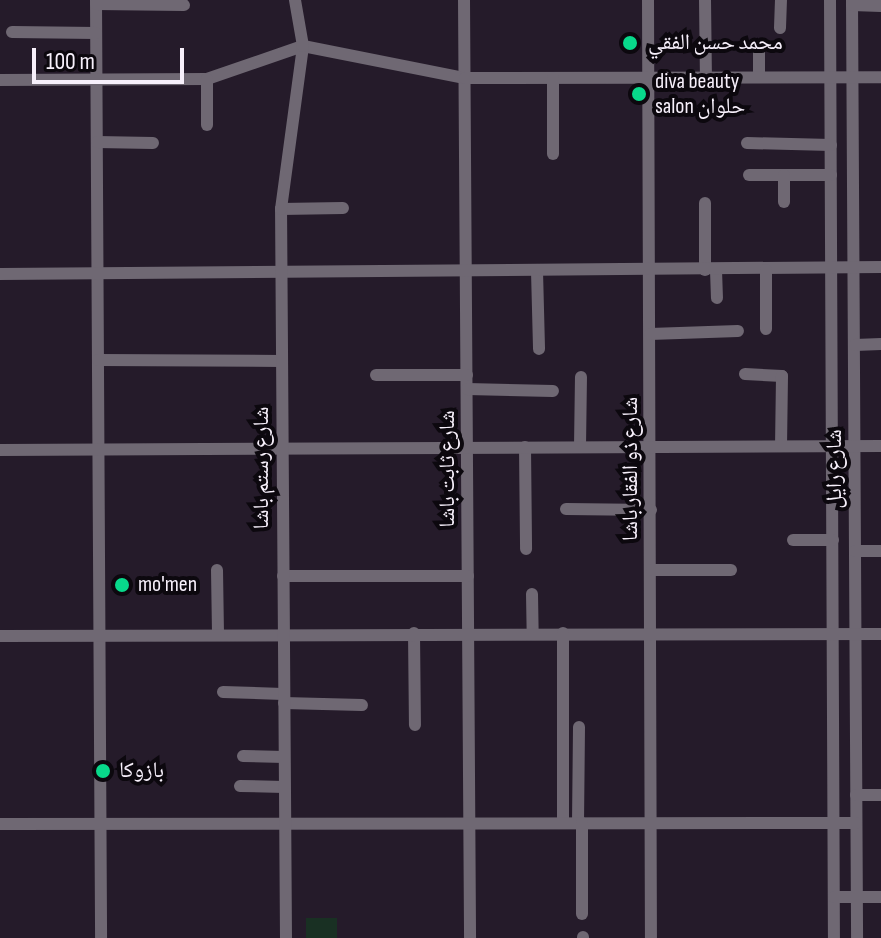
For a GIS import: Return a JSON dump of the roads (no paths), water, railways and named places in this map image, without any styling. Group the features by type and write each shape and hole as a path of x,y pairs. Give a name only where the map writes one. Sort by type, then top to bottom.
{"street":[{"name":"شارع رستم باشا","path":"286,938 281,209 303,46 295,0"},
{"name":"شارع ثابت باشا","path":"464,0 470,938"},
{"name":"شارع ذو الفقار باشا","path":"648,0 651,938"},
{"path":"705,0 706,77"},
{"path":"780,28 781,0"},
{"name":"شارع رايل","path":"830,0 834,938"},
{"path":"101,938 96,2 184,5"},
{"path":"852,3 881,6"},
{"name":"شارع رايل","path":"852,3 857,938"},
{"path":"12,32 96,33"},
{"path":"0,80 207,79 303,46 465,78 881,77"},
{"path":"759,49 759,77"},
{"path":"553,78 553,154"},
{"path":"207,79 207,125"},
{"path":"97,142 153,143"},
{"path":"747,143 831,145"},
{"path":"749,175 831,175"},
{"path":"784,175 784,202"},
{"path":"705,203 711,270 717,298"},
{"path":"281,209 343,208"},
{"path":"832,253 854,254"},
{"path":"0,274 881,267"},
{"path":"766,270 766,329"},
{"path":"537,271 539,349"},
{"path":"650,334 738,331"},
{"path":"855,345 881,344"},
{"path":"98,360 282,361"},
{"path":"745,374 782,376 781,446"},
{"path":"376,375 553,391"},
{"path":"580,447 581,377"},
{"path":"0,450 881,446"},
{"path":"525,447 526,549"},
{"path":"566,509 651,510"},
{"path":"793,540 833,540"},
{"path":"855,551 881,551"},
{"path":"217,570 218,634"},
{"path":"652,570 731,570"},
{"path":"283,576 468,576"},
{"path":"532,594 533,633"},
{"path":"0,636 652,632 881,634"},
{"path":"414,633 415,725"},
{"path":"563,633 563,823"},
{"path":"223,692 362,705"},
{"path":"579,727 582,914"},
{"path":"243,756 284,757"},
{"path":"240,786 284,787"},
{"path":"856,795 881,795"},
{"path":"0,824 856,823"},
{"path":"834,897 881,897"}],"place":[{"name":"محمد حسن الفقي","path":"630,43"},
{"name":"diva beauty salon حلوان","path":"639,94"},
{"name":"mo'men","path":"122,585"},
{"name":"بازوكا","path":"103,771"}]}
